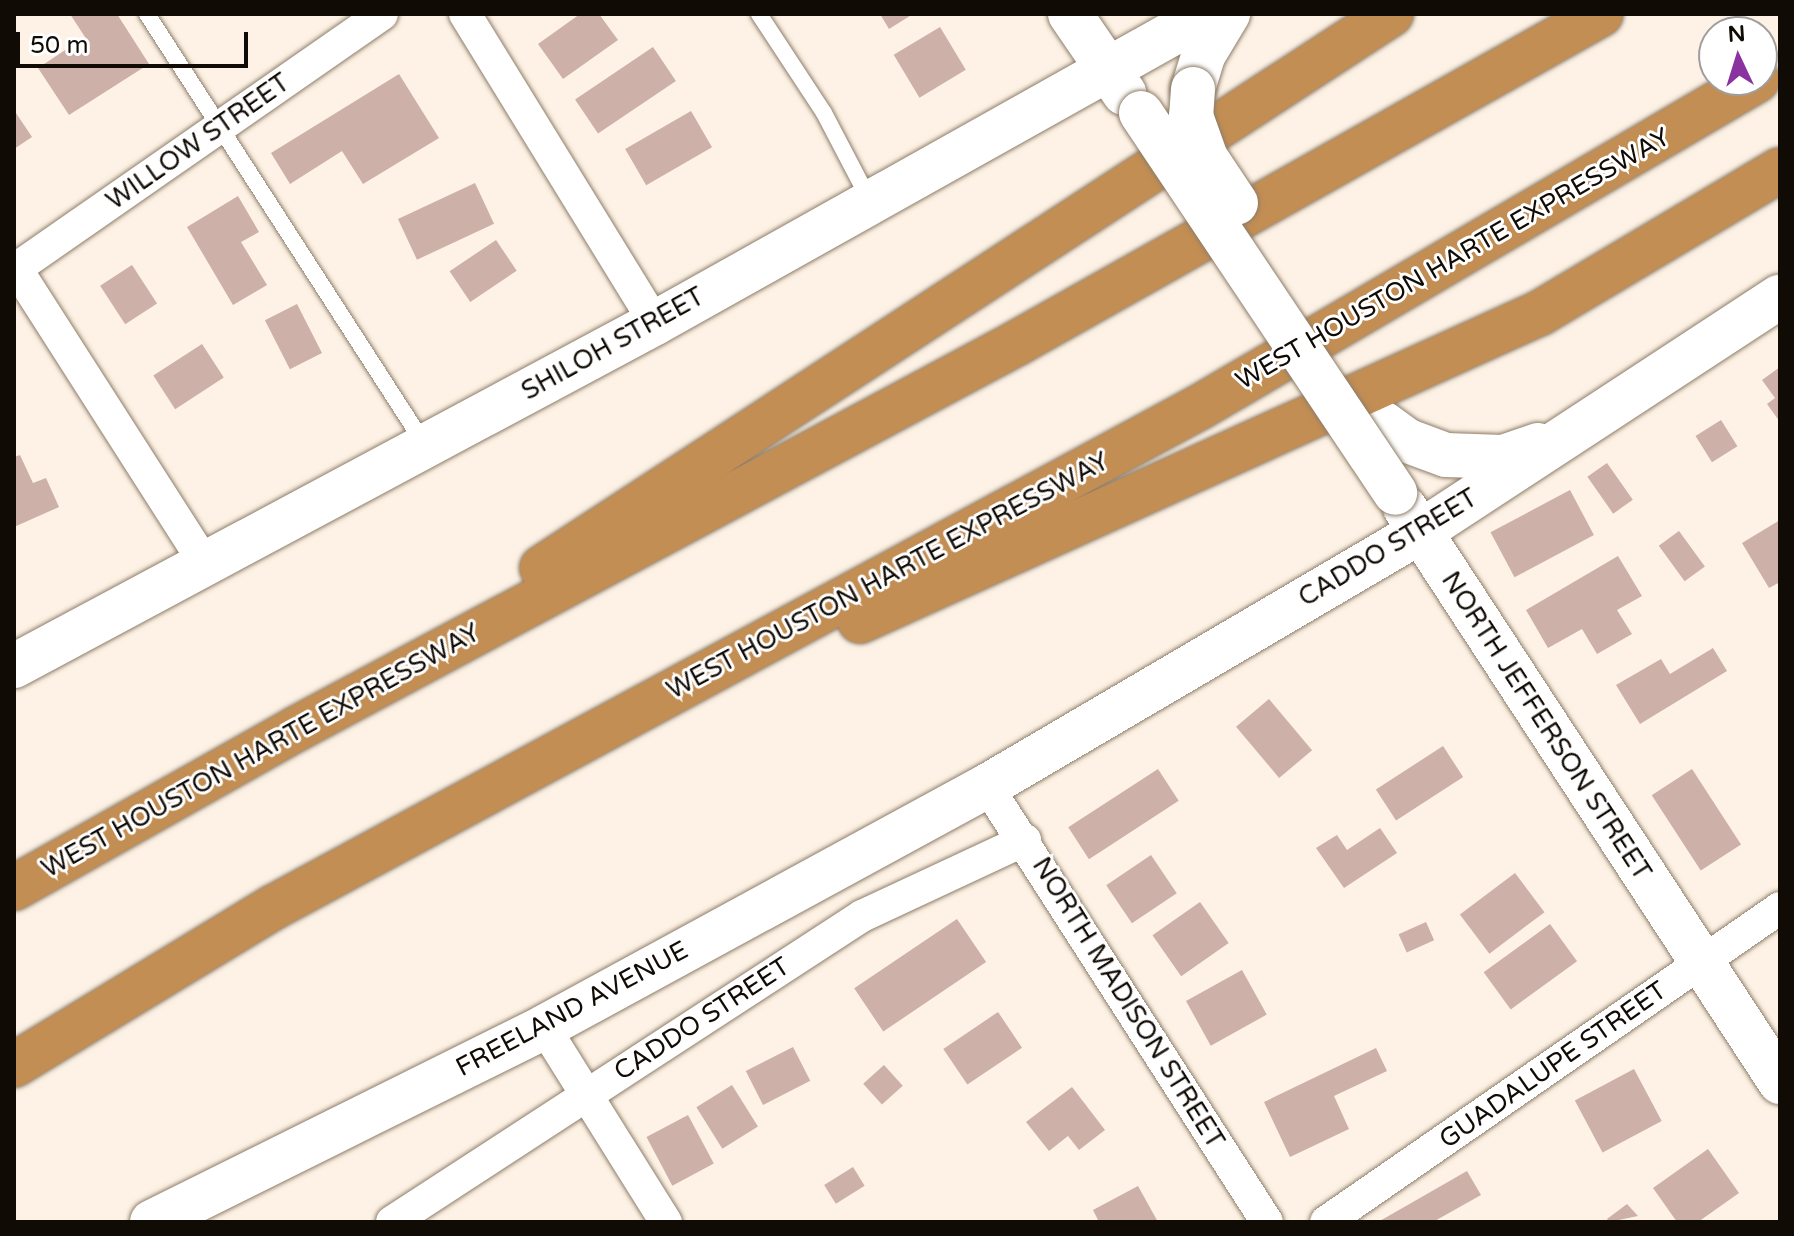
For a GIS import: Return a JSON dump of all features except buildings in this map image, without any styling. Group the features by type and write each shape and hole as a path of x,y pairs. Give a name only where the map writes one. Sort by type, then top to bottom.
{"highway":[{"path":"296,729 1391,14"},
{"name":"WEST HOUSTON HARTE EXPRESSWAY","path":"14,888 296,729 1031,335 1601,14"},
{"name":"WEST HOUSTON HARTE EXPRESSWAY","path":"14,1065 274,907 1200,407 1731,96"},
{"path":"504,783 1540,313 1780,170"}],"main road":[{"name":"NORTH JEFFERSON STREET","path":"1070,14 1106,72 1141,113 1395,493 1780,1082"},
{"name":"SHILOH STREET","path":"14,666 655,323 1207,14"},
{"path":"1228,14 1204,54 1193,89 1191,116 1206,158 1383,423 1408,441 1446,455 1503,457 1566,436"},
{"name":"CADDO STREET","path":"987,786 1420,532 1780,296"},
{"name":"FREELAND AVENUE","path":"152,1222 544,1027 987,786"}],"street":[{"name":"WILLOW STREET","path":"15,268 382,14"},
{"path":"465,14 655,323"},
{"path":"15,268 206,565"},
{"name":"NORTH MADISON STREET","path":"987,786 1025,840 1267,1222"},
{"name":"CADDO STREET","path":"392,1222 862,916 1025,840"},
{"name":"GUADALUPE STREET","path":"1326,1222 1780,908"},
{"path":"544,1027 666,1222"}],"lane":[{"path":"147,14 426,446"},
{"path":"759,14 824,113 870,201"}]}
